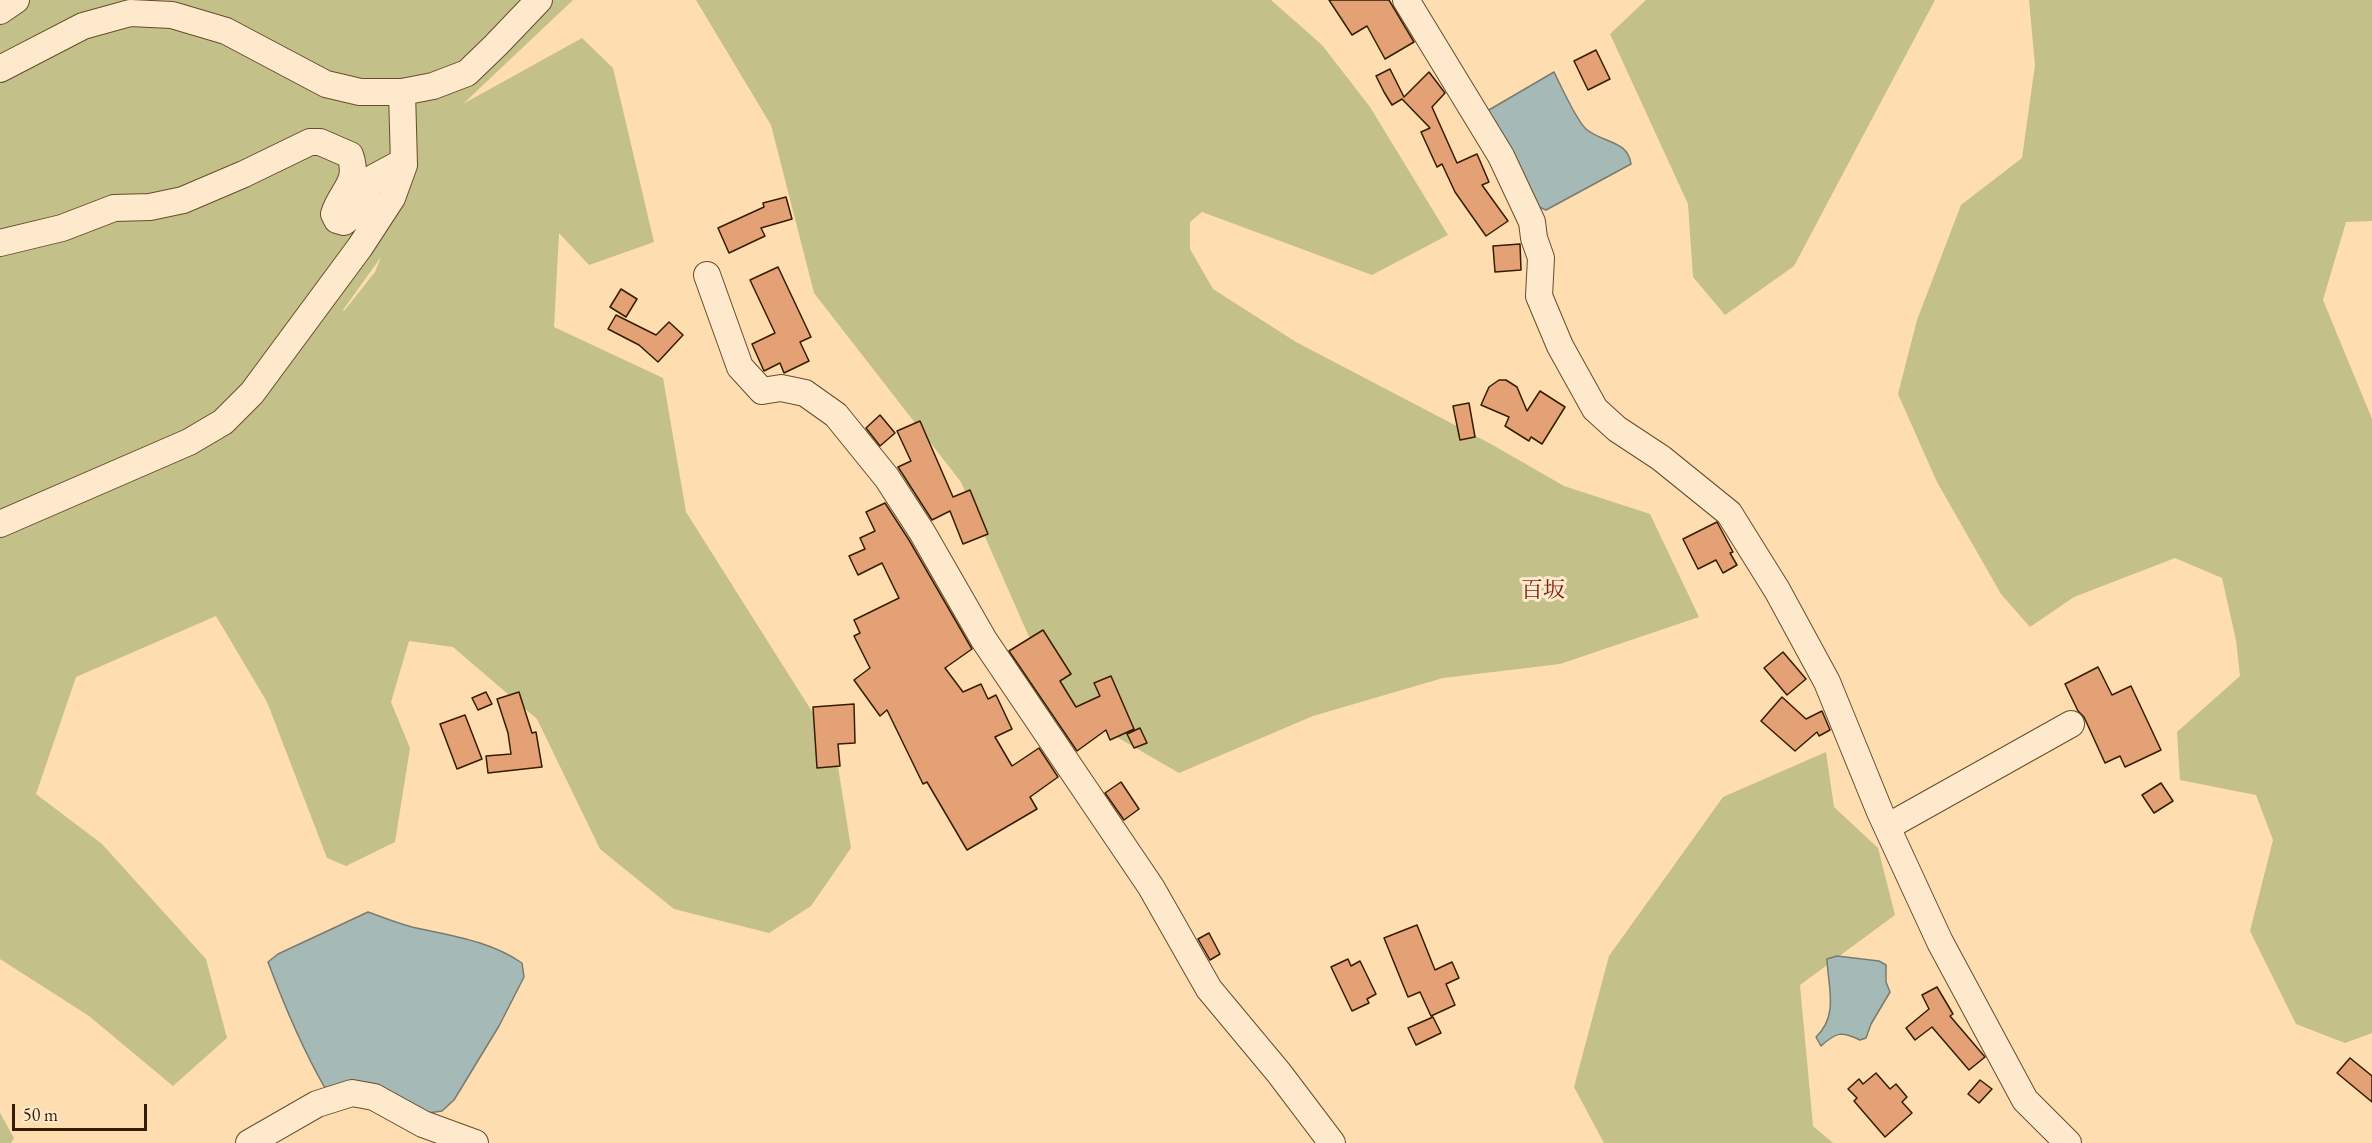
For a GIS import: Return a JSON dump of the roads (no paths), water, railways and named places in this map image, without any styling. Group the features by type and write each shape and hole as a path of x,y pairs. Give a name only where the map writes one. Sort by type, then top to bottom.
{"street":[{"path":"0,12 16,0"},
{"path":"0,69 83,26 130,13 172,15 226,31 326,84 360,92 402,92 434,86 467,73 539,0"},
{"path":"1406,0 1501,156 1532,222 1534,238 1541,258 1539,296 1560,346 1596,409 1617,429 1661,459 1729,513 1776,590 1827,682 1887,827 1940,942 2025,1100 2068,1143"},
{"path":"0,524 189,442 223,422 252,393 360,247 392,198 404,165 402,92"},
{"path":"0,243 62,228 114,208 150,207 183,200 310,142 321,142 350,155 353,175 347,191 333,214 337,220 344,222 353,215 373,178 399,164 404,165"},
{"path":"707,275 740,367 762,391 781,388 805,393 836,415 887,478 922,532 984,640 1151,887 1209,989 1279,1073 1332,1143"},
{"path":"1887,827 2071,724"},
{"path":"249,1143 317,1104 352,1093 374,1097 423,1124 475,1143"}],"district":[{"name":"百坂","path":"1543,591"}]}
